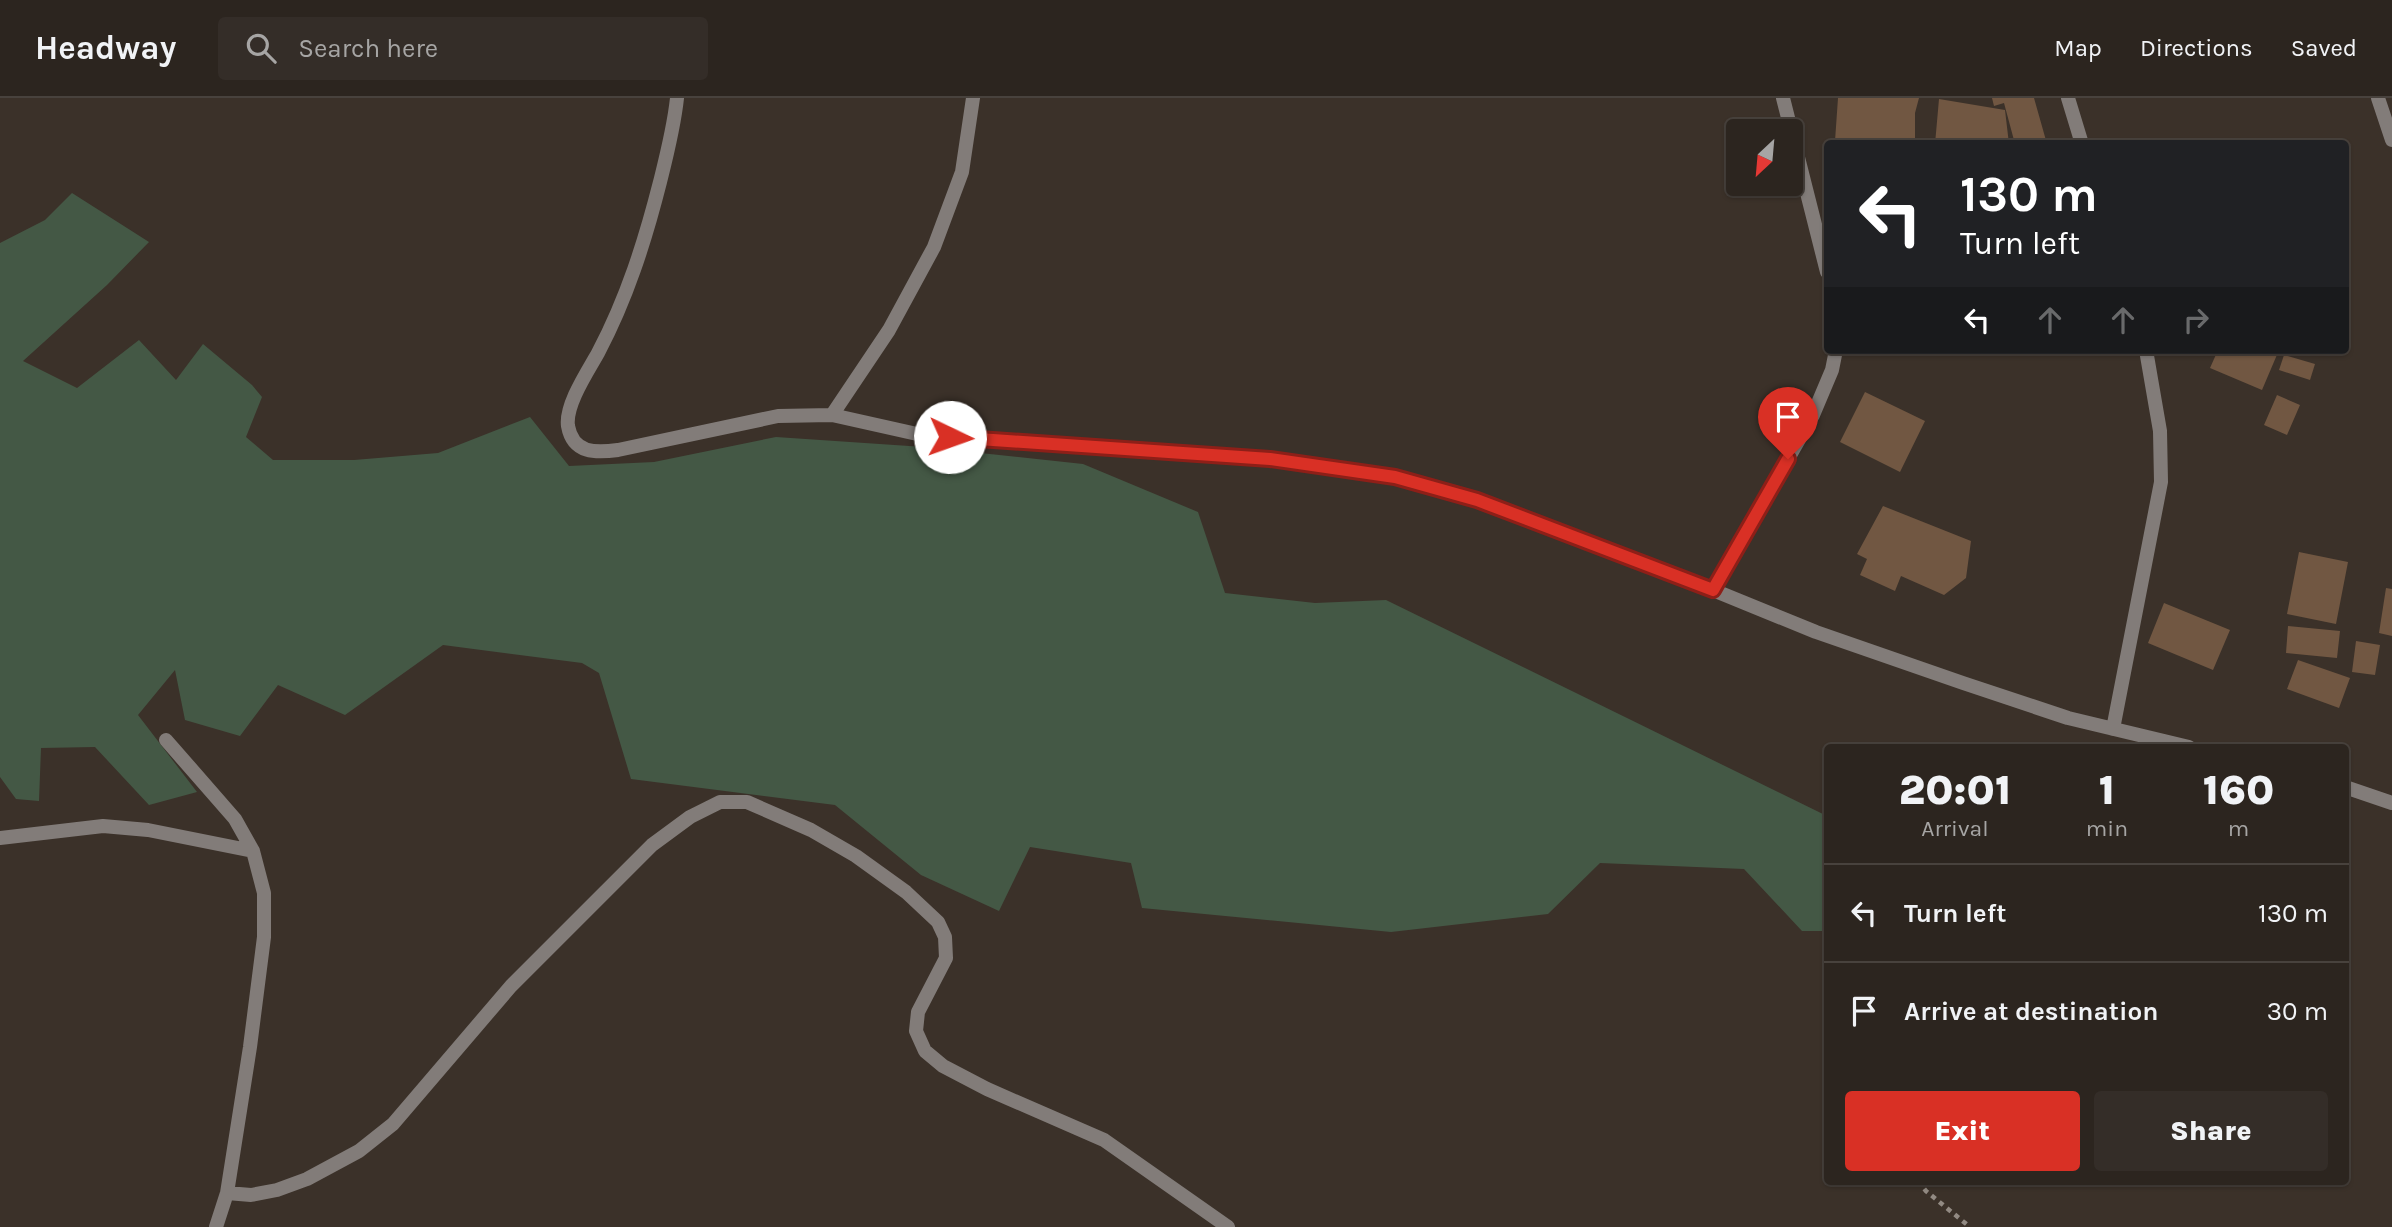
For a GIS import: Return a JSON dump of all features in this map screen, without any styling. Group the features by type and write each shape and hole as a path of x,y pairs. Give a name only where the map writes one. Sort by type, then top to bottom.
{"street":[{"path":"677,98 675,121 644,242 614,322 572,403 567,423 571,437 583,449 596,453 618,450 778,416 832,415 926,436 1270,459 1395,477 1477,500 1816,632 2068,718 2176,744"},
{"path":"832,415 889,331 934,247 962,172 974,98"},
{"path":"1783,98 1824,260"},
{"path":"2068,98 2081,140"},
{"path":"2378,98 2392,140"},
{"path":"1713,590 1813,415 1832,370 1835,354"},
{"path":"2113,729 2161,482 2160,431 2147,354"},
{"path":"166,740 235,819 253,851 264,894 264,937 250,1047 227,1193 216,1227"},
{"path":"2349,788 2392,803"},
{"path":"227,1193 251,1195 277,1190 307,1179 359,1151 393,1124 511,985 652,845 690,817 720,802 747,802 811,830 856,856 906,892 939,922 945,937 946,958 918,1012 916,1031 925,1051 943,1066 987,1089 1104,1140 1228,1227"},
{"path":"0,838 103,826 148,830 253,851"}],"path":[{"path":"1921,1185 1970,1227"}],"green space":[{"path":"72,193 149,242 107,285 23,361 77,388 139,340 176,380 203,344 252,385 262,397 246,437 273,460 354,460 438,453 530,417 569,466 654,462 776,437 924,447 1083,464 1198,512 1225,593 1315,603 1386,600 1824,815 1824,931 1802,931 1744,869 1600,863 1548,914 1391,932 1142,908 1131,863 1030,847 999,911 921,875 835,805 631,779 599,673 582,663 443,645 345,715 278,685 240,736 185,720 175,670 138,715 197,792 149,805 95,747 41,748 39,801 16,799 0,777 0,243 45,220"}],"building":[{"path":"1838,98 1919,98 1915,113 1915,140 1835,140"},
{"path":"1992,98 2034,98 2046,140 2014,140 2004,103 1994,106"},
{"path":"1939,99 2005,110 2009,140 1935,140"},
{"path":"2216,354 2277,354 2262,390 2210,368"},
{"path":"2284,355 2315,364 2310,380 2279,370"},
{"path":"1865,392 1925,421 1900,472 1840,442"},
{"path":"2277,395 2300,405 2287,435 2264,425"},
{"path":"1883,506 1971,541 1966,578 1944,595 1901,576 1895,591 1860,575 1867,559 1857,554"},
{"path":"2299,552 2348,562 2336,624 2287,614"},
{"path":"2386,588 2392,589 2392,636 2379,633"},
{"path":"2164,603 2230,630 2213,670 2148,643"},
{"path":"2288,626 2340,631 2337,658 2286,653"},
{"path":"2356,641 2380,645 2375,675 2352,672"},
{"path":"2298,660 2350,678 2339,708 2287,689"}],"route":[{"path":"950,437 1270,459 1395,477 1477,500 1713,590 1788,459"}]}
